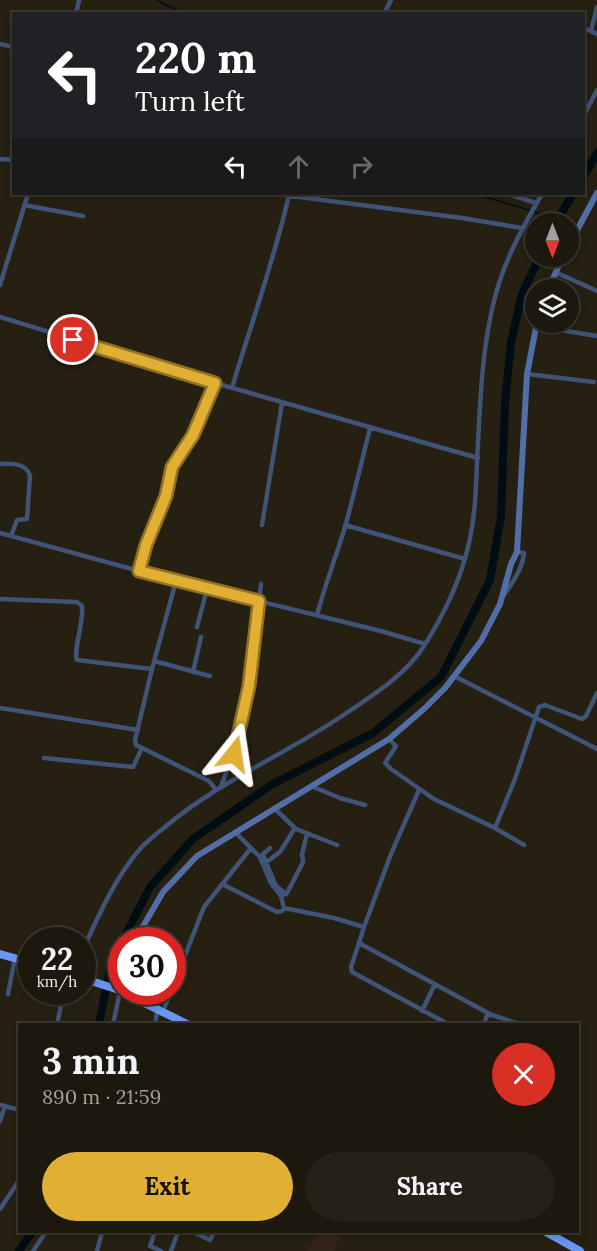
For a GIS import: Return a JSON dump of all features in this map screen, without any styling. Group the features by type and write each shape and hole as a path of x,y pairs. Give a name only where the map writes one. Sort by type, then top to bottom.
{"highway":[{"path":"0,954 18,959"},
{"path":"150,1005 185,1023"},
{"path":"548,1233 580,1251"}],"street":[{"path":"594,33 597,7"},
{"path":"585,110 597,90"},
{"path":"579,227 597,193"},
{"path":"0,285 28,195"},
{"path":"232,388 257,302 277,248 289,195 522,228"},
{"path":"332,201 333,195"},
{"path":"511,195 536,204"},
{"path":"93,927 103,906 139,851 176,818 218,789 303,741 367,699 411,663 425,644 447,605 465,559 474,511 484,364 491,312 501,277 522,228 541,195"},
{"path":"24,205 82,216"},
{"path":"552,279 558,267"},
{"path":"555,272 597,291"},
{"path":"0,317 282,403 477,459"},
{"path":"579,332 597,336"},
{"path":"142,927 172,882 197,856 388,738 424,709 481,641 503,597 511,564 517,552 527,374 535,333"},
{"path":"527,374 594,382"},
{"path":"139,571 146,545 166,496 172,467 193,435 215,383"},
{"path":"262,525 282,403"},
{"path":"317,615 345,525 370,428"},
{"path":"0,464 22,466 30,475 27,519 17,520 11,536"},
{"path":"345,525 465,559"},
{"path":"0,533 176,581 425,644"},
{"path":"176,581 135,743 208,781 218,789"},
{"path":"218,789 234,754 242,722 249,686 261,584"},
{"path":"197,627 207,588"},
{"path":"0,599 77,602 83,610 82,626 75,655 77,660 152,669"},
{"path":"193,672 201,637"},
{"path":"154,661 210,676"},
{"path":"454,676 597,749"},
{"path":"495,828 515,779 538,707 545,705 582,719 586,716 597,693"},
{"path":"0,708 138,730"},
{"path":"388,738 396,747 386,765 434,799 495,828 524,845"},
{"path":"44,758 133,767 142,748"},
{"path":"311,786 365,805"},
{"path":"419,790 391,854 364,927 351,972 446,1023"},
{"path":"274,808 295,828 337,845"},
{"path":"266,864 280,852 295,828"},
{"path":"235,832 262,856 271,883 284,895"},
{"path":"285,909 282,905 284,895 303,862 302,854 307,834"},
{"path":"186,954 202,912 251,848"},
{"path":"262,856 270,848"},
{"path":"222,884 277,912 285,909 334,918 364,927"},
{"path":"359,943 489,1014 516,1023"},
{"path":"8,994 15,958"},
{"path":"422,1011 435,984"},
{"path":"57,1023 61,1005"},
{"path":"113,1023 117,1005"},
{"path":"155,1023 163,1005"},
{"path":"484,1023 489,1014"},
{"path":"0,1121 2,1106 18,1110"},
{"path":"0,1209 18,1182"},
{"path":"33,1251 45,1233"},
{"path":"97,1251 102,1233"},
{"path":"155,1233 150,1245 161,1251"},
{"path":"171,1251 178,1233"},
{"path":"195,1233 210,1240 214,1233"}],"shaded area":[{"path":"317,1233 342,1233 334,1251 308,1251"}],"waterway":[{"path":"157,0 179,12"},
{"path":"585,174 597,153"},
{"path":"479,195 538,213"},
{"path":"562,213 572,195"},
{"path":"130,927 150,887 193,839 271,785 373,733 441,677 490,580 501,516 505,403 511,342 522,294 535,267"},
{"path":"99,1023 108,980"},
{"path":"19,1251 31,1233"}],"route":[{"path":"73,340 215,383 193,435 172,467 162,509 146,545 139,571 259,601 249,686 234,754"}]}
